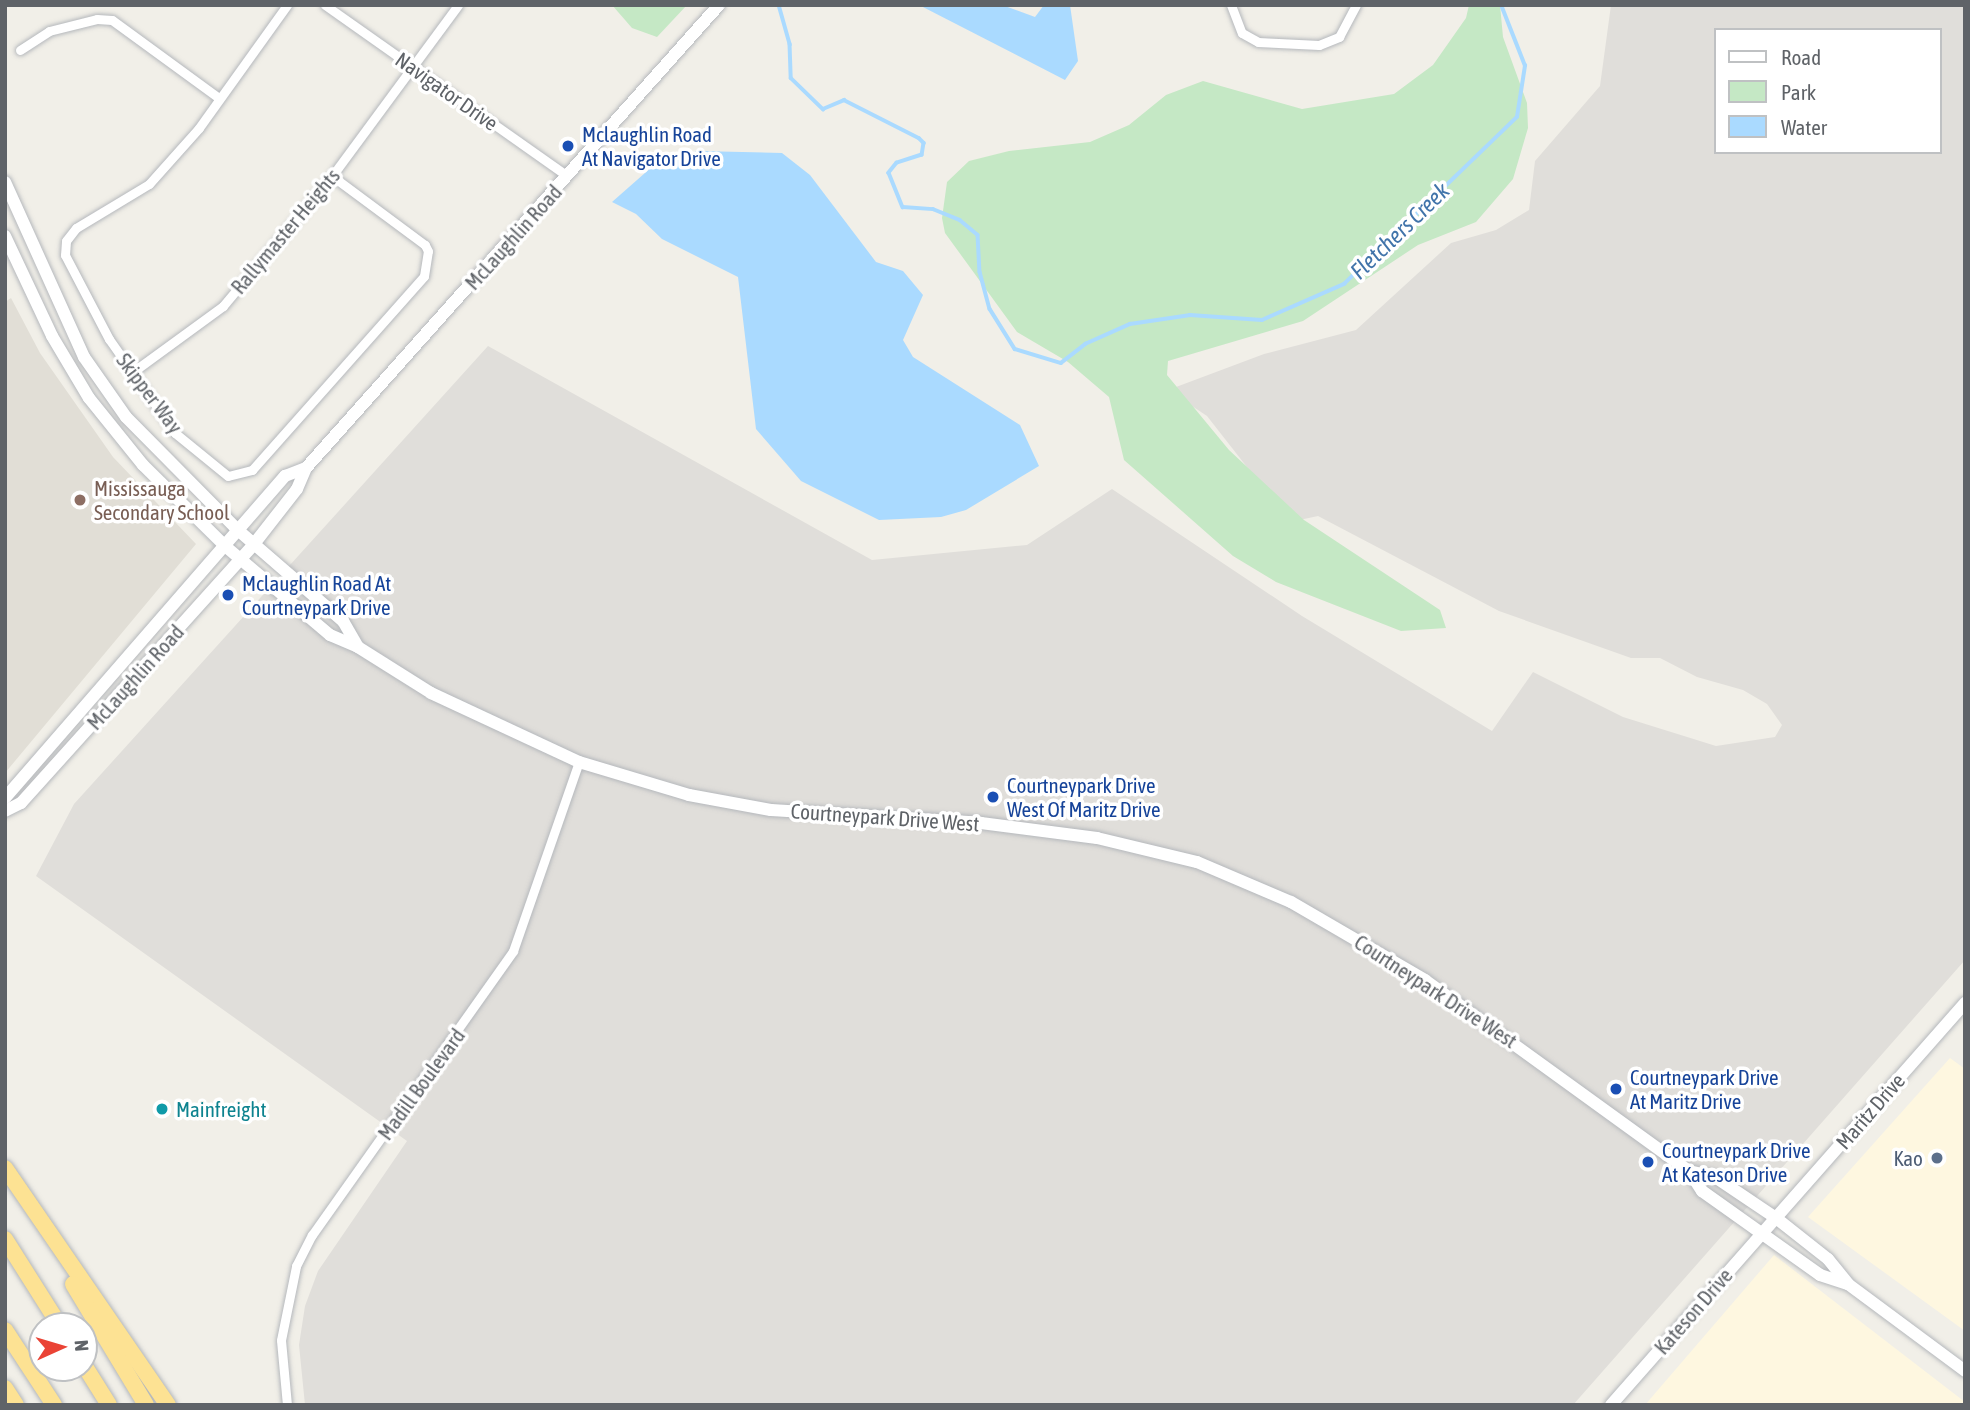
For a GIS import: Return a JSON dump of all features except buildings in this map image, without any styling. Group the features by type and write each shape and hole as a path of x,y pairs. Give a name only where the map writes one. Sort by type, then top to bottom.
{"highway":[{"path":"5,1168 146,1405"},
{"path":"5,1168 168,1405"},
{"path":"5,1238 51,1312"},
{"path":"5,1330 54,1405"},
{"path":"94,1382 108,1405"},
{"path":"5,1388 16,1405"}],"main road":[{"name":"McLaughlin Road","path":"5,811 21,803 241,559 297,489 306,468 719,5"},
{"name":"Courtneypark Drive West","path":"5,182 42,272 84,357 126,417 239,531 343,621 358,647"},
{"name":"Courtneypark Drive West","path":"5,236 23,280 89,397 143,465 225,546 330,635 358,647 431,693 579,762 689,795 771,810 981,823 1097,838 1197,862 1291,902 1425,980 1689,1171 1702,1191 1820,1275 1848,1284"},
{"path":"23,280 42,272"},
{"name":"McLaughlin Road","path":"5,798 285,477 306,468"},
{"name":"Maritz Drive","path":"1776,1218 1965,1003"},
{"name":"Courtneypark Drive West","path":"1689,1171 1715,1177 1776,1218 1828,1259 1848,1284 1965,1371"},
{"name":"Kateson Drive","path":"1611,1405 1776,1218"}],"street":[{"name":"Skipper Way","path":"287,5 199,128 149,184 76,228 66,241 65,255 108,339 134,371 175,433 229,476 252,470 424,276 428,251 425,245 332,176"},
{"name":"Navigator Drive","path":"325,5 567,176"},
{"name":"Rallymaster Heights","path":"134,371 222,306 332,176 458,5"},
{"path":"1231,5 1242,33 1258,42 1319,45 1339,37 1356,5"},
{"path":"20,50 49,31 97,19 112,20 219,98"},
{"name":"Madill Boulevard","path":"287,1405 281,1340 296,1266 312,1235 513,951 579,762"}],"shaded area":[{"path":"1611,5 1965,5 1965,960 1573,1405 305,1405 299,1345 305,1306 318,1271 407,1141 36,876 74,804 488,346 872,560 1027,545 1112,489 1302,616 1492,731 1533,672 1623,717 1716,746 1775,737 1782,725 1767,704 1743,690 1697,677 1660,658 1631,658 1499,611 1318,516 1290,522 1207,416 1168,390 1264,354 1356,330 1451,243 1496,230 1529,210 1535,161 1600,86"},
{"name":"Mississauga Secondary School","path":"11,298 40,353 113,457 196,544 5,773 5,302"},
{"path":"1950,1058 1965,1069 1965,1331 1808,1217"},
{"path":"1774,1255 1965,1402 1965,1405 1645,1405"}],"green space":[{"path":"612,5 687,5 657,37 632,28"},
{"path":"1469,5 1500,5 1503,37 1527,103 1528,128 1513,179 1476,222 1418,245 1303,321 1168,361 1167,375 1229,450 1304,520 1440,610 1446,628 1401,631 1276,582 1233,556 1124,460 1109,397 1068,362 1017,332 945,233 942,218 947,182 969,161 1009,151 1090,142 1129,125 1166,95 1203,81 1302,109 1394,94 1433,65 1466,18"}],"water":[{"path":"919,5 1002,5 1035,17 1044,5 1070,5 1078,61 1065,80"},
{"path":"699,151 782,153 810,175 876,262 903,271 923,295 903,340 913,357 1020,425 1039,466 966,510 941,517 879,520 801,481 756,429 738,277 662,239 636,214 612,202 662,158"}],"waterway":[{"name":"Fletchers Creek","path":"779,5 790,44 791,78 823,109 844,100 924,143 922,155 897,163 889,173 903,207 933,209 960,220 978,235 980,272 990,309 1015,349 1061,363 1085,344 1130,324 1190,315 1262,320 1344,284 1517,117 1525,66 1501,5"}],"place":[{"name":"Mclaughlin Road At Navigator Drive","path":"568,146"},
{"name":"Mississauga Secondary School","path":"80,500"},
{"name":"Mclaughlin Road At Courtneypark Drive","path":"228,595"},
{"name":"Courtneypark Drive West Of Maritz Drive","path":"993,797"},
{"name":"Courtneypark Drive At Maritz Drive","path":"1616,1089"},
{"name":"Mainfreight","path":"162,1109"},
{"name":"Kao","path":"1937,1158"},
{"name":"Courtneypark Drive At Kateson Drive","path":"1648,1162"}]}
